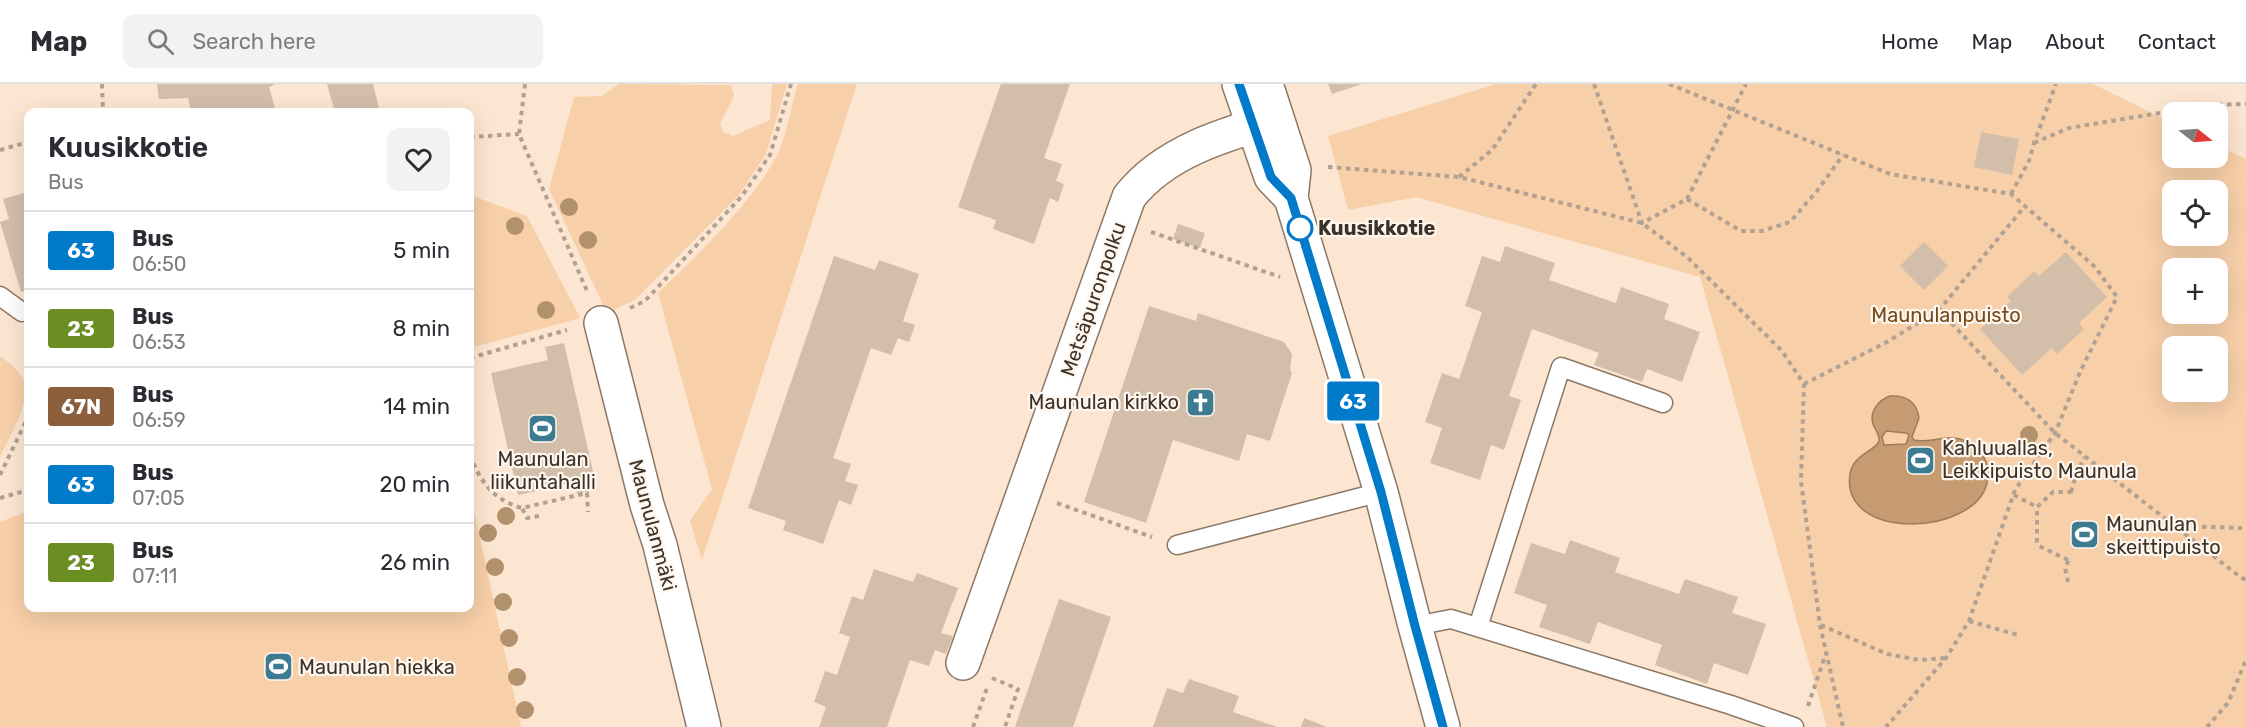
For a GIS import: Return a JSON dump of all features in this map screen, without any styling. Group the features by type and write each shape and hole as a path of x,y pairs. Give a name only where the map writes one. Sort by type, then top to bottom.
{"street":[{"path":"1239,84 1266,122"},
{"path":"1266,84 1266,122 1271,177 1291,198 1381,492 1443,727"},
{"name":"Metsäpuronpolku","path":"977,670 1129,197 1138,185 1165,164 1191,150 1266,122"},
{"name":"Maunulanmäki","path":"601,322 647,505 660,544 705,727"}],"lane":[{"path":"0,296 22,312"},
{"path":"1478,627 1561,368 1663,403"},
{"path":"1177,545 1381,492"},
{"path":"1415,626 1451,619 1731,705 1800,721"}],"path":[{"path":"102,84 103,108"},
{"path":"525,84 519,134 601,322"},
{"path":"474,357 601,322 645,301 742,196 770,154 791,84"},
{"path":"1459,177 1492,150 1536,84"},
{"path":"1594,84 1642,223"},
{"path":"1669,84 1890,174 2011,194 2095,267 2117,297 2081,370 2055,434 2014,495 1969,621 1946,658 1886,727"},
{"path":"1642,223 1687,198 1746,84"},
{"path":"2011,194 2029,161 2056,84"},
{"path":"2034,143 2068,128 2208,105 2246,104"},
{"path":"474,137 519,134"},
{"path":"0,150 24,143"},
{"path":"1687,198 1741,231 1762,231 1790,222 1817,192 1843,155"},
{"path":"1318,166 1459,177 1642,223 1687,257 1782,351 1804,384 1801,481 1820,625 1843,727"},
{"path":"1804,384 1887,342 1939,310 2025,206"},
{"path":"1146,230 1287,279"},
{"path":"1939,310 2055,434 2246,580"},
{"path":"0,475 24,425"},
{"path":"2068,582 2065,568 2069,559 2039,546 2037,507 2045,497 2053,492 2071,494 2077,471 2085,457"},
{"path":"474,466 494,494 506,504 522,507 587,493 588,512"},
{"path":"0,498 24,491"},
{"path":"2014,495 2037,507"},
{"path":"522,507 527,518 539,516"},
{"path":"1068,507 1128,528"},
{"path":"2174,526 2242,528"},
{"path":"1969,621 2018,635"},
{"path":"1820,625 1887,654 1919,660 1946,658"},
{"path":"1800,721 1826,653"},
{"path":"2207,727 2228,703 2246,660"},
{"path":"977,670 1018,689 1005,727"}],"green space":[{"path":"619,84 731,85 734,96 720,123 723,132 733,136 770,120 772,84 787,84 766,154 739,195 635,300 607,313 549,189 574,97 602,96"},
{"path":"798,84 857,84 702,560 690,521 712,489 658,293 721,230 763,178 779,152"},
{"name":"Maunulanpuisto","path":"1496,84 2093,84 2162,118 2162,168 2228,168 2228,150 2246,159 2246,727 1827,727 1700,277 1416,197 1348,210 1328,136"},
{"path":"474,196 527,216 580,318 474,347"},
{"path":"0,356 13,366 23,379 24,400 19,418 0,457"},
{"name":"Maunulan hiekka","path":"474,510 521,727 0,727 0,522 24,513 24,612 474,612"}],"shaded area":[{"name":"Kahluuallas, Leikkipuisto Maunula","path":"1896,396 1906,398 1916,408 1919,418 1912,437 1914,440 1959,439 1980,451 1987,465 1988,474 1987,483 1977,501 1959,514 1936,521 1910,524 1886,521 1865,512 1853,496 1850,474 1855,462 1874,448 1879,441 1872,415 1879,403 1886,398","holes":["1886,431 1909,435 1906,444 1884,445 1882,437"]}],"building":[{"path":"157,84 276,84 269,87 275,108 190,108 188,98 159,99"},
{"path":"327,84 373,84 379,108 334,108"},
{"path":"1001,84 1070,84 1044,158 1062,164 1056,181 1064,184 1058,202 1050,198 1034,244 993,229 996,220 958,207"},
{"path":"1328,84 1362,84 1332,94"},
{"path":"1981,132 2019,139 2012,175 1974,167"},
{"path":"24,193 24,291 21,292 0,222 9,219 3,199"},
{"path":"1178,224 1205,233 1200,248 1173,239"},
{"path":"1924,242 1948,266 1924,290 1900,266"},
{"path":"1505,246 1555,263 1549,280 1616,303 1621,287 1669,304 1664,319 1700,332 1682,382 1647,369 1642,382 1594,365 1599,353 1532,329 1509,396 1521,400 1504,450 1491,445 1480,480 1430,463 1442,428 1425,422 1442,373 1459,379 1482,312 1465,306 1482,256 1500,262"},
{"path":"2066,252 2107,297 2079,323 2084,329 2057,354 2052,348 2022,375 1980,329 2011,301 2007,297 2034,271 2039,276"},
{"path":"834,256 875,270 879,260 919,274 903,321 915,325 909,342 898,338 891,355 871,348 833,458 851,464 845,481 858,485 851,505 839,500 823,544 783,530 786,521 748,508"},
{"name":"Maunulan kirkko","path":"1149,306 1196,321 1198,313 1284,342 1292,354 1290,370 1292,373 1270,441 1247,434 1239,461 1173,440 1146,523 1084,502"},
{"name":"Maunulan liikuntahalli","path":"564,343 597,489 577,494 575,483 518,495 491,373 548,360 545,347"},
{"path":"1570,540 1620,558 1615,572 1679,594 1685,579 1738,597 1732,613 1766,624 1748,675 1714,663 1707,684 1655,665 1662,645 1598,622 1590,644 1539,627 1547,605 1514,593 1531,543 1565,554"},
{"path":"874,569 913,582 917,573 958,588 941,633 953,636 946,654 935,650 929,666 910,660 887,727 819,727 826,707 814,702 825,671 837,675 850,637 839,633 852,596 863,600"},
{"path":"1059,599 1111,617 1073,727 1015,727"},
{"path":"1189,679 1239,696 1233,712 1277,727 1153,727 1167,688 1183,693"},
{"path":"1304,718 1327,727 1301,727"}],"bus line":[{"name":"63","path":"1239,84 1271,177 1291,198 1381,492 1443,727"}],"place":[{"name":"Kuusikkotie","path":"1300,228"},
{"name":"Maunulan kirkko","path":"1200,402"},
{"name":"Maunulan liikuntahalli","path":"543,428"},
{"name":"Kahluuallas, Leikkipuisto Maunula","path":"1921,460"},
{"name":"Maunulan skeittipuisto","path":"2085,535"},
{"name":"Maunulan hiekka","path":"278,667"}]}
